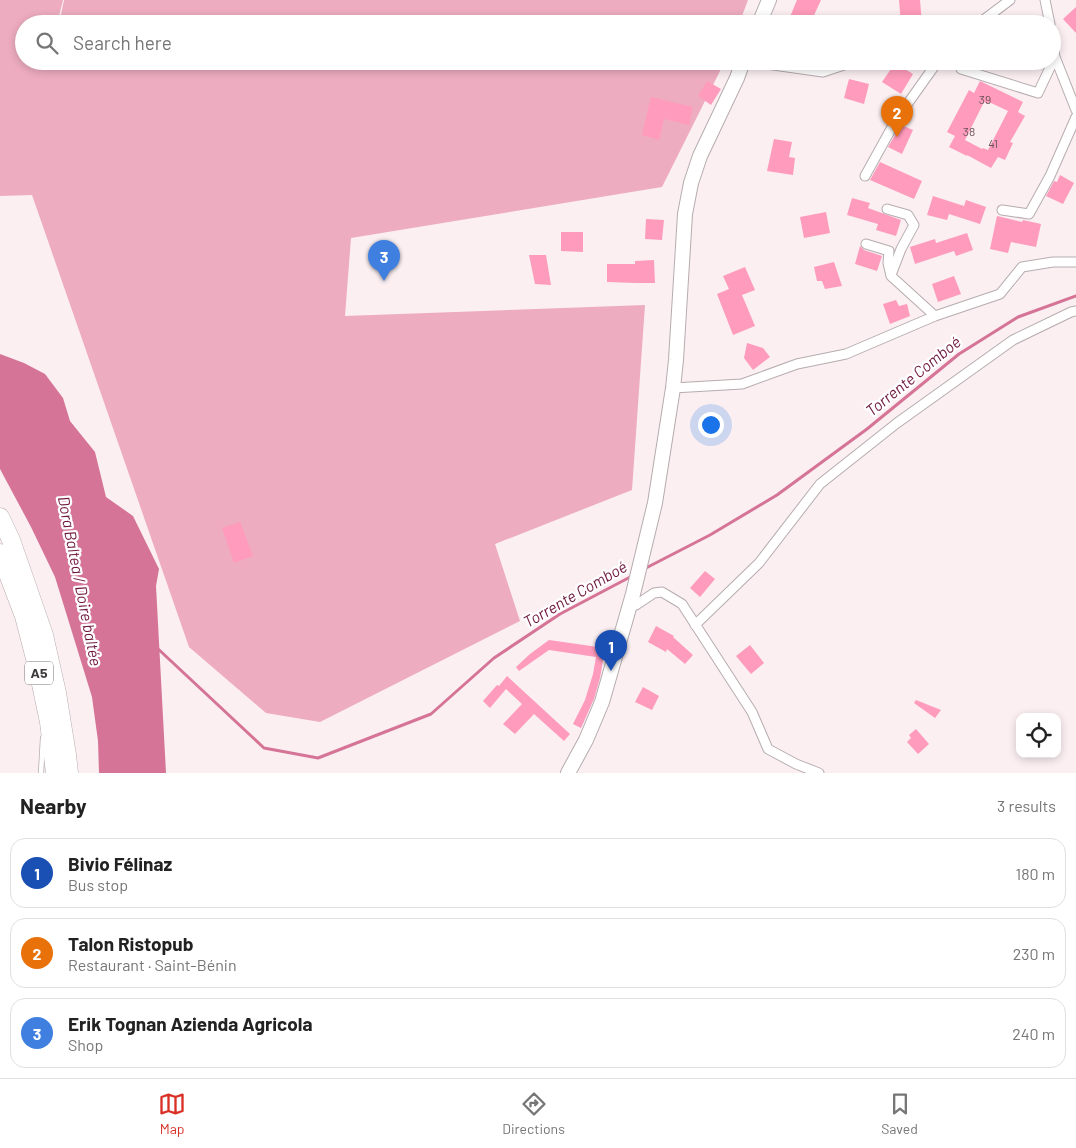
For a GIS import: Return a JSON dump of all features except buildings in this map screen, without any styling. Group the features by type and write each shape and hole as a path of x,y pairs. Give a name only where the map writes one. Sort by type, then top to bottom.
{"highway":[{"name":"A5","path":"0,517 11,540 44,634 57,693 68,773"},
{"name":"A5","path":"0,553 24,616 38,670 49,722 55,773"}],"main road":[{"path":"763,15 769,0"},
{"path":"568,773 586,740 602,702 632,599 655,503 673,388 685,214 691,183 700,156 740,70"}],"street":[{"path":"990,15 1010,0"},
{"path":"1045,0 1048,15"},
{"path":"809,70 823,72 829,70"},
{"path":"865,176 896,120 932,70"},
{"path":"964,70 1038,93 1049,70"},
{"path":"1060,70 1076,110"},
{"path":"1002,210 1029,214 1050,176 1076,117"},
{"path":"887,208 908,215 914,225 901,249 891,276"},
{"path":"866,244 889,251 888,263 891,276 935,316"},
{"path":"673,388 742,384 797,364 846,354 935,316 1000,294 1022,267 1053,262 1076,262"},
{"path":"695,625 759,563 820,484 897,424 1013,340 1076,311"},
{"path":"632,599 636,604 654,593 662,592 682,604 752,712 768,749 796,764 819,773"}],"lane":[{"path":"38,670 42,716"},
{"path":"41,773 43,735"}],"shaded area":[{"path":"0,0 63,0 59,15 15,15 15,70 720,70 662,187 351,238 345,316 645,305 632,490 495,544 520,621 320,722 266,713 189,647 32,195 0,196"},
{"path":"64,0 748,0 742,15 61,15"}],"water":[{"name":"Dora Baltea / Doire baltée","path":"0,354 24,363 45,374 63,398 70,421 95,452 106,497 133,516 159,569 156,586 166,773 99,773 98,741 92,697 55,577 0,469"}],"waterway":[{"name":"Torrente Comboé","path":"644,569 710,535 777,495 867,429 959,354 1018,317 1076,296"},
{"name":"Torrente Comboé","path":"156,647 264,748 318,758 431,714 494,658 560,614 634,575"}],"place":[{"name":"Talon Ristopub","path":"897,137"},
{"name":"Erik Tognan Azienda Agricola","path":"384,281"},
{"name":"Bivio Félinaz","path":"611,671"}]}
